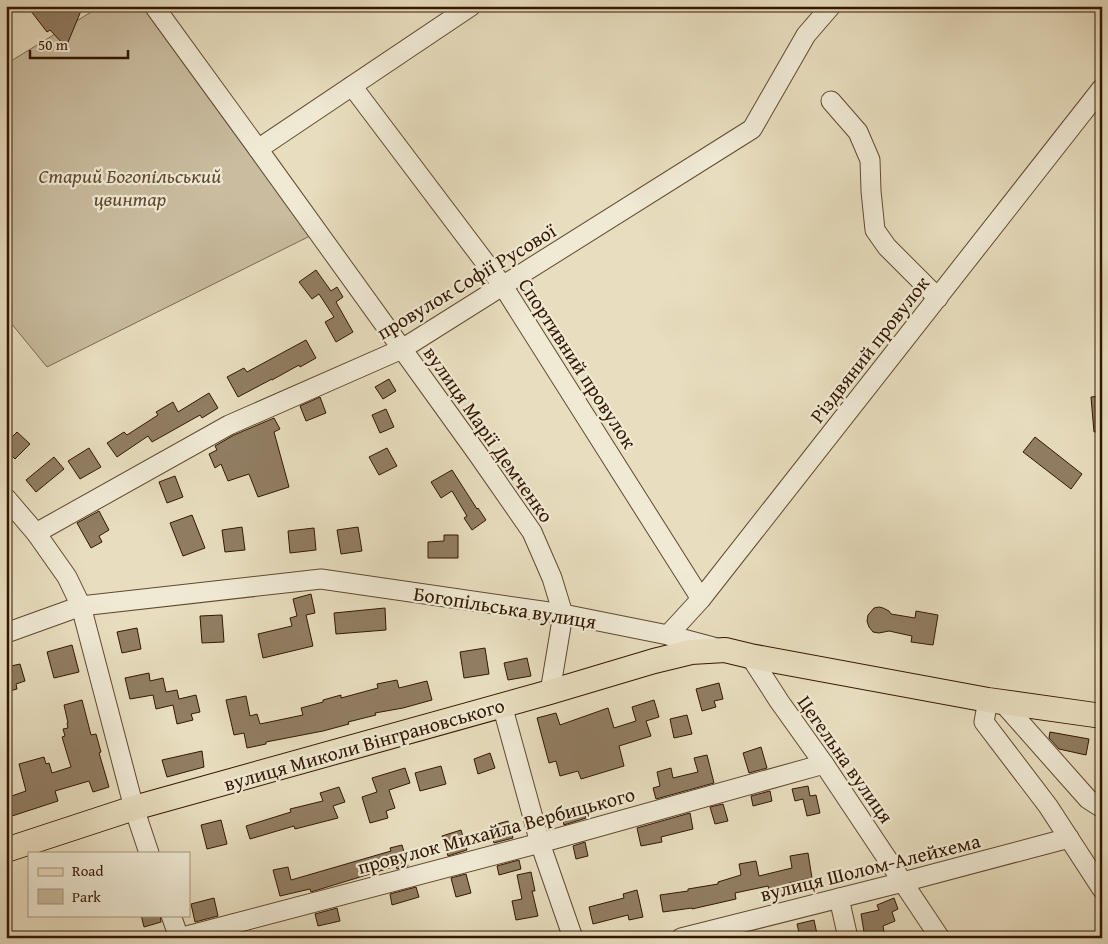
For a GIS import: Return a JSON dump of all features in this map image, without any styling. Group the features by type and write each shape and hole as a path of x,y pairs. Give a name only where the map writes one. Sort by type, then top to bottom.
{"main road":[{"name":"вулиця Миколи Вінграновського","path":"6,850 134,808 550,692 654,661 690,652 725,650"},
{"name":"Богопільська вулиця","path":"725,650 995,701 1102,716"}],"street":[{"name":"вулиця Марії Демченко","path":"154,6 532,532 552,578 563,614 550,692"},
{"path":"258,149 471,6"},
{"name":"провулок Софії Русової","path":"36,532 229,425 402,349 752,129 806,35 827,7"},
{"name":"Спортивний провулок","path":"352,86 502,286 701,599"},
{"name":"Різдвяний провулок","path":"668,635 701,599 1102,88"},
{"path":"831,101 858,132 870,160 875,230 887,247 938,298"},
{"path":"6,498 36,532 66,577 81,606 134,808 149,852"},
{"name":"Богопільська вулиця","path":"6,633 81,606 321,579 563,614 668,635 725,650"},
{"name":"Цегельна вулиця","path":"750,656 940,938"},
{"path":"1102,808 1088,799 995,701 984,722 1048,806 1102,889"},
{"path":"502,705 540,842 572,938"},
{"name":"провулок Михайла Вербицького","path":"179,938 824,764"},
{"name":"вулиця Шолом-Алейхема","path":"681,938 1069,838"},
{"path":"839,898 848,938"},
{"path":"171,916 179,938"}],"green space":[{"name":"Старий Богопільський цвинтар","path":"101,6 153,6 318,232 47,367 6,317 6,64"}],"building":[{"path":"27,6 83,6 66,47 50,30 47,32"},
{"path":"316,270 331,291 337,287 343,297 336,302 353,332 336,342 325,322 334,317 319,294 312,299 299,282"},
{"path":"306,340 316,358 238,397 227,377 244,368 247,372"},
{"path":"389,379 396,391 383,399 375,387"},
{"path":"209,393 218,408 202,418 200,415 152,442 148,436 117,457 107,443 124,432 127,435 158,415 156,412 173,402 178,412"},
{"path":"1102,396 1102,431 1094,432 1091,397"},
{"path":"320,397 326,413 306,421 300,406"},
{"path":"386,409 394,427 380,433 372,415"},
{"path":"274,418 280,429 274,432 289,487 258,497 249,474 228,481 221,464 215,468 209,454 217,450 215,446 234,435"},
{"path":"17,432 30,444 15,459 6,450 6,443"},
{"path":"1035,437 1082,474 1071,489 1023,452"},
{"path":"89,448 101,467 80,479 68,461"},
{"path":"387,448 397,466 379,475 369,457"},
{"path":"54,457 64,469 36,492 26,480"},
{"path":"452,470 486,520 472,530 464,518 467,516 452,491 441,498 431,482"},
{"path":"175,476 183,497 167,503 159,482"},
{"path":"99,511 109,530 99,536 102,542 91,548 77,523"},
{"path":"192,515 205,548 183,556 170,523"},
{"path":"242,527 245,550 225,552 222,530"},
{"path":"358,527 362,551 341,554 337,530"},
{"path":"314,528 316,550 290,553 288,531"},
{"path":"444,535 458,535 458,558 428,558 428,542 444,541"},
{"path":"311,594 315,613 306,615 313,646 263,658 258,634 292,626 290,618 297,616 293,599"},
{"path":"879,607 889,611 891,614 915,618 916,611 938,615 933,645 911,642 912,636 889,631 873,632 867,621 868,615 874,608"},
{"path":"385,608 386,630 336,634 334,613"},
{"path":"222,615 224,642 202,643 200,616"},
{"path":"137,628 141,649 122,653 117,632"},
{"path":"72,645 79,672 54,678 47,652"},
{"path":"485,648 489,674 464,678 460,652"},
{"path":"527,658 531,676 508,680 504,663"},
{"path":"6,661 10,661 11,666 20,664 25,681 16,684 17,689 6,692"},
{"path":"149,673 150,681 163,678 166,692 177,690 179,699 196,695 200,712 191,714 193,720 177,724 173,705 156,709 153,695 130,699 125,678"},
{"path":"397,680 399,688 427,681 432,700 375,713 376,715 323,731 266,742 266,744 247,748 244,733 234,735 226,700 246,696 250,716 257,714 260,724 303,715 301,708 341,695 341,698 378,688 377,684"},
{"path":"719,683 723,699 714,701 716,707 702,711 696,689"},
{"path":"82,700 91,735 96,734 101,752 99,753 109,787 93,792 89,781 55,791 58,801 12,816 6,798 26,791 19,764 44,757 46,764 49,763 52,773 71,767 62,737 65,736 63,729 68,728 64,705"},
{"path":"654,700 659,717 646,721 651,736 619,746 624,766 581,779 578,771 560,776 556,761 549,763 537,718 556,713 560,725 608,708 614,728 636,721 632,707"},
{"path":"687,715 692,734 674,738 670,719"},
{"path":"1050,732 1089,739 1086,755 1059,749 1049,738"},
{"path":"761,747 767,768 749,773 743,753"},
{"path":"202,751 204,767 167,777 162,760"},
{"path":"490,753 495,768 478,774 474,759"},
{"path":"707,755 714,783 656,799 653,788 660,786 657,772 671,768 673,778 698,772 694,758"},
{"path":"441,766 446,784 420,791 415,773"},
{"path":"405,768 410,783 389,790 395,808 386,811 388,818 370,823 362,797 377,792 372,778"},
{"path":"808,786 810,796 816,795 820,813 807,816 803,799 795,801 792,789"},
{"path":"339,787 345,802 333,806 338,818 295,829 294,826 250,839 246,826 291,812 290,809 323,801 320,793"},
{"path":"770,791 772,801 753,806 751,796"},
{"path":"582,804 586,818 564,825 560,810"},
{"path":"723,804 728,821 715,824 710,807"},
{"path":"690,813 693,829 661,837 662,842 641,846 637,828"},
{"path":"221,820 227,844 207,849 201,825"},
{"path":"508,821 513,838 494,843 490,826"},
{"path":"461,830 467,850 448,856 442,836"},
{"path":"585,842 588,856 576,859 573,846"},
{"path":"402,845 408,866 397,869 396,866 311,892 310,889 280,896 273,870 288,867 291,880 391,851 390,848"},
{"path":"808,853 812,878 789,883 791,891 771,896 768,886 735,893 736,899 692,909 663,912 660,895 718,884 718,882 741,875 739,864 756,861 759,876 792,868 790,856"},
{"path":"519,860 521,869 499,875 497,866"},
{"path":"531,872 535,891 532,891 538,916 516,920 512,901 522,899 517,875"},
{"path":"466,874 471,893 456,897 451,878"},
{"path":"416,887 419,897 392,905 390,894"},
{"path":"637,890 643,917 629,920 628,915 593,924 589,907 624,898 623,894"},
{"path":"214,898 218,916 195,922 191,904"},
{"path":"894,898 898,909 892,912 895,921 883,926 885,938 865,938 861,914 879,910 877,905"},
{"path":"337,908 340,921 318,926 315,914"},
{"path":"141,916 160,916 161,922 144,927"},
{"path":"814,920 817,934 800,937 797,924"}]}
